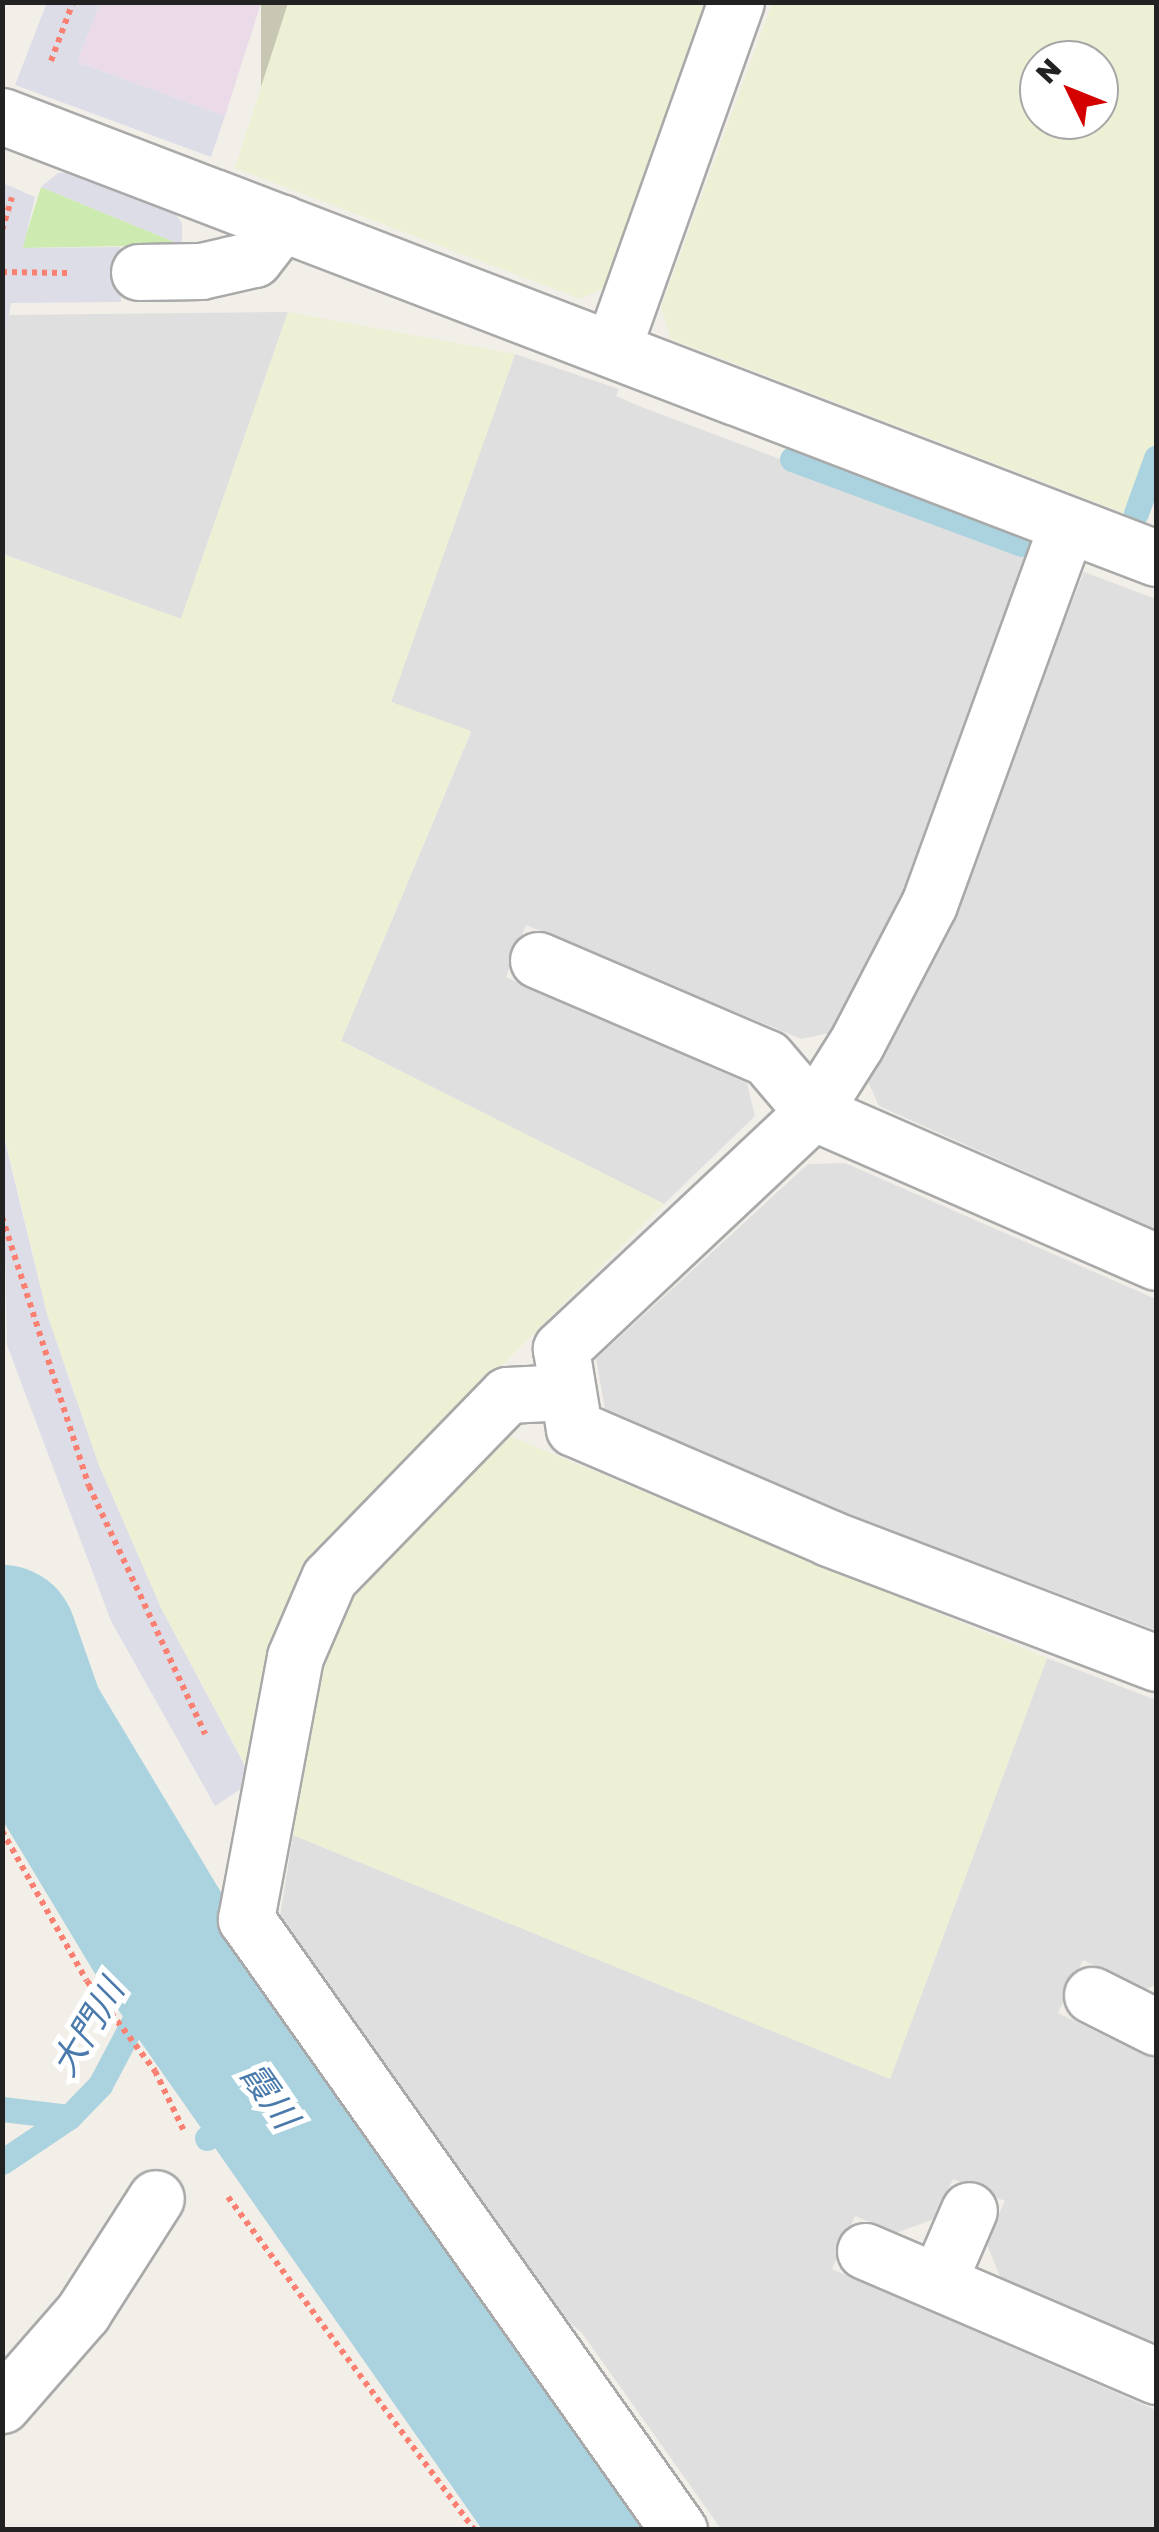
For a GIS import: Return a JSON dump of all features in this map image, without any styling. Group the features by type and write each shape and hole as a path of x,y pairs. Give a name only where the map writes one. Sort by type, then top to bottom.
{"street":[{"path":"612,347 736,2"},
{"path":"13,120 1156,558"},
{"path":"139,272 201,271 254,259 282,223"},
{"path":"1066,525 929,904 813,1112 561,1350 574,1428 829,1538 1156,1663"},
{"path":"538,960 767,1058 813,1112 1156,1262"},
{"path":"567,1392 507,1395 329,1578 295,1656 246,1918 250,1932 678,2530"},
{"path":"1092,1995 1156,2027"},
{"path":"2,2405 83,2312 156,2198"},
{"path":"938,2282 969,2210"},
{"path":"865,2251 1156,2376"}],"path":[{"path":"46,74 73,2"},
{"path":"2,1217 89,1486 161,1647 261,1836"},
{"path":"2,1831 104,2005 155,2071 193,2150"},
{"path":"216,2180 474,2530"}],"shaded area":[{"path":"47,2 100,3 77,62 225,116 211,157 15,85"},
{"path":"100,3 261,3 225,116 77,62"},
{"path":"261,3 288,3 288,165 261,165"},
{"path":"288,3 710,3 609,285 581,299 235,168"},
{"path":"772,3 1156,3 1156,440 1129,515 671,339 661,307"},
{"path":"72,172 175,214 182,223 182,245 41,187 58,173"},
{"path":"3,183 35,197 23,248 120,247 121,302 11,303 3,348"},
{"path":"288,312 181,619 3,554 2,348 9,315"},
{"path":"288,312 515,354 391,702 471,731 341,1041 664,1204 302,1564 269,1652 249,1772 161,1608 98,1463 47,1314 3,1129 2,554 181,619"},
{"path":"515,354 619,389 616,396 639,406 1027,552 909,891 834,1032 801,1039 526,925 506,977 747,1083 755,1116 664,1204 341,1041 471,732 391,702"},
{"path":"1084,572 1156,599 1156,1230 879,1106 866,1077 944,926"},
{"path":"2,1129 47,1314 98,1463 161,1608 253,1781 215,1806 111,1621 7,1345"},
{"path":"845,1163 1156,1299 1156,1630 845,1513 605,1409 596,1359 808,1164"},
{"path":"502,1433 1047,1658 890,2079 293,1835 319,1672 341,1608"},
{"path":"1047,1658 1156,1700 1156,1985 1146,1989 1083,1960 1058,2013 1156,2060 1156,2347 1001,2279 986,2242 1005,2201 953,2179 934,2219 896,2233 855,2216 832,2269 1156,2410 1156,2529 721,2529 582,2333 544,2301 278,1930 293,1835 890,2079"}],"green space":[{"path":"41,187 182,245 22,248"}],"waterway":[{"path":"1136,513 1156,458"},
{"path":"792,459 1022,544"},
{"name":"霞川","path":"2,1640 30,1720 170,1953 574,2530"},
{"name":"大門川","path":"2,2162 69,2117 100,2085 170,1953"},
{"path":"207,2138 323,2057"},
{"path":"2,2109 69,2117"}]}
